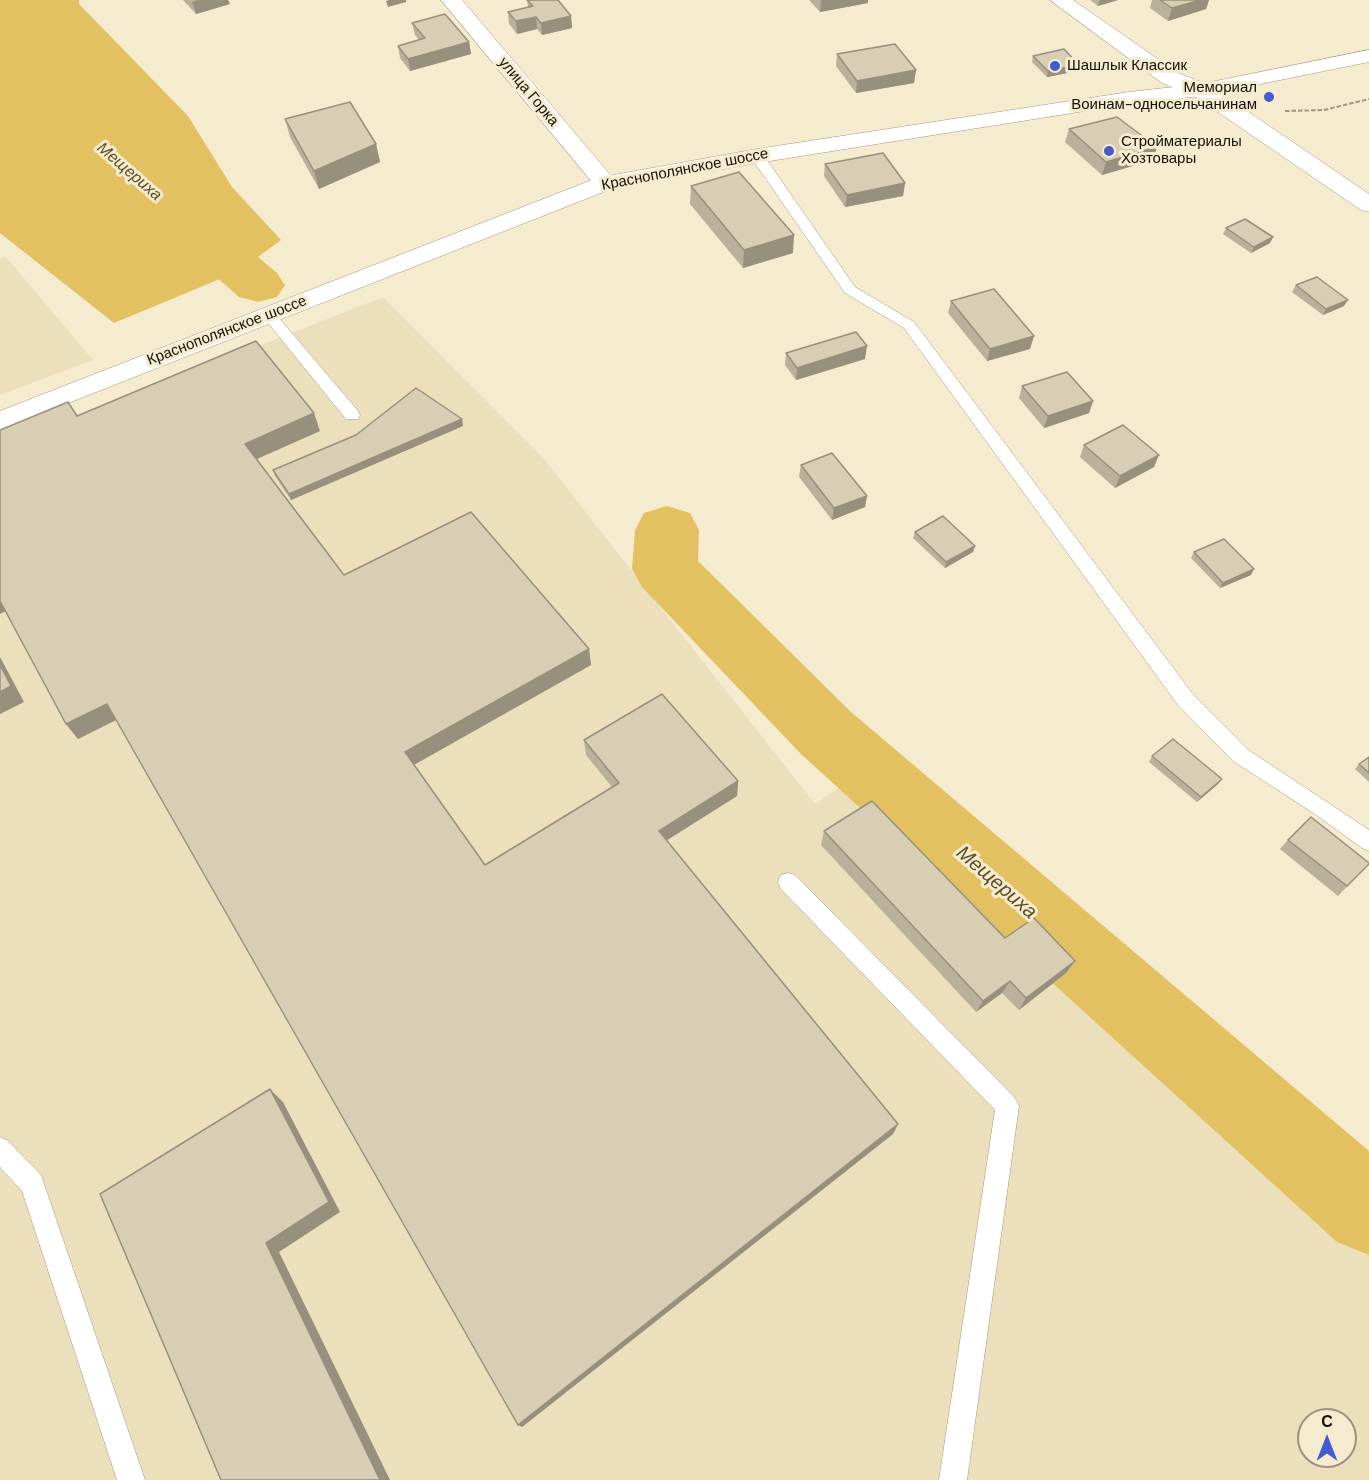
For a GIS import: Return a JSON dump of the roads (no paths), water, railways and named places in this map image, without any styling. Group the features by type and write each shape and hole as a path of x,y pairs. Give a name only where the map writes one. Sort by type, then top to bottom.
{"main road":[{"name":"улица Горка","path":"451,0 605,183"},
{"path":"1060,0 1170,78 1201,90 1369,205"},
{"name":"Краснополянское шоссе","path":"0,420 605,183 757,156 1129,98 1201,90 1369,56"}],"lane":[{"path":"757,156 850,290 909,324 1185,699 1240,755 1322,808 1369,842"},
{"path":"269,315 352,416"},
{"path":"788,882 1007,1106 952,1480"},
{"path":"0,1149 32,1185 131,1480"}],"water":[{"path":"0,0 79,0 79,4 188,116 232,187 281,240 239,271 114,323 0,233"}],"waterway":[{"name":"Мещериха","path":"165,205 258,285"},
{"name":"Мещериха","path":"667,530 665,569 826,733 1369,1210"}],"place":[{"name":"Шашлык Классик","path":"1055,66"},
{"name":"Мемориал Воинам-односельчанинам","path":"1269,97"},
{"name":"Стройматериалы Хозтовары","path":"1109,151"}]}
